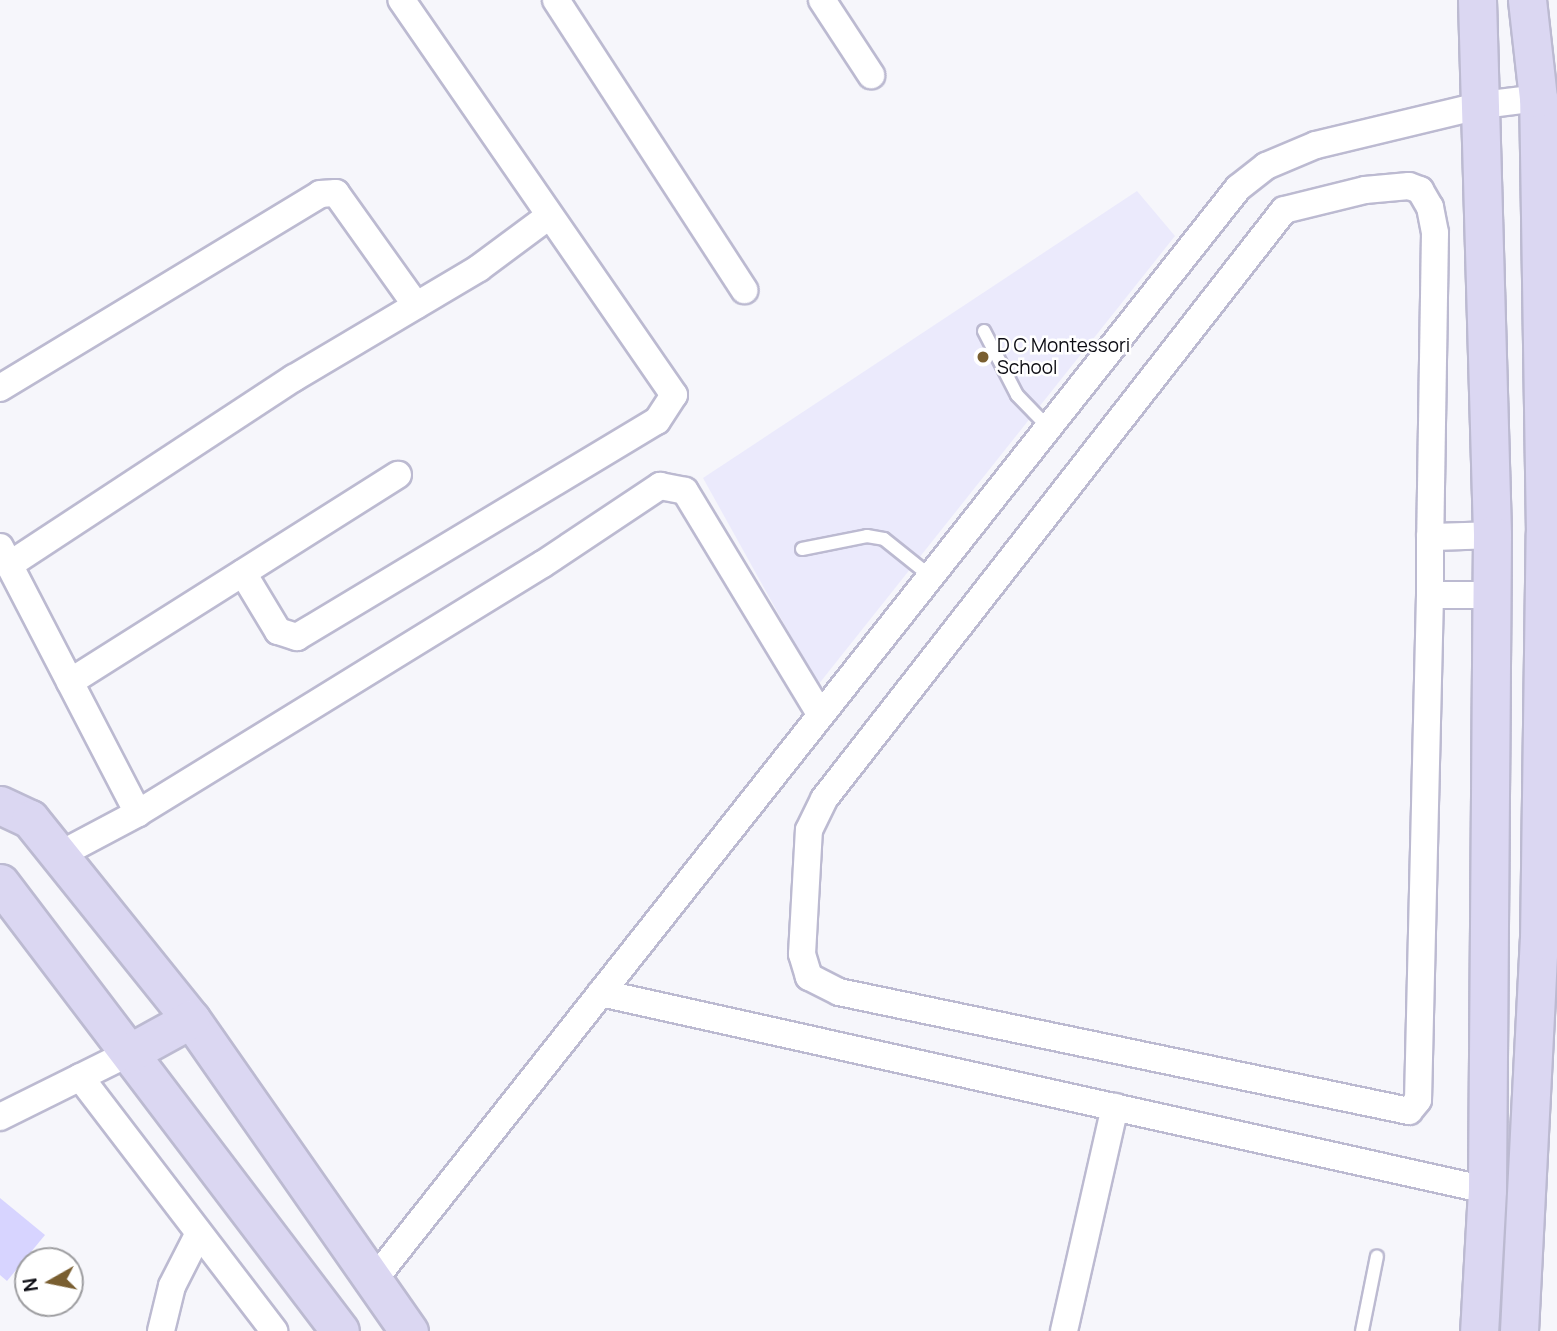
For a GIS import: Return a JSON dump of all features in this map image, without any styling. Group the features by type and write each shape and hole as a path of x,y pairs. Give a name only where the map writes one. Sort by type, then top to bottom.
{"street":[{"path":"243,573 278,631 297,637 657,421 670,408 674,395 401,0"},
{"path":"556,0 744,290"},
{"path":"822,0 871,75"},
{"path":"1476,0 1482,105 1492,535 1487,1190 1479,1331"},
{"path":"1519,1331 1539,940 1545,534 1538,98 1527,0"},
{"path":"373,1281 1208,222 1266,166 1315,145 1482,105 1538,98"},
{"path":"1409,186 1420,190 1430,207 1435,233 1430,595 1418,1100 1409,1111 839,992 809,977 802,954 809,830 824,799 1275,218 1292,205 1409,186"},
{"path":"0,388 320,194 336,193 416,305"},
{"path":"138,813 5,556 479,268 549,216"},
{"path":"70,682 398,475"},
{"path":"61,854 138,813 509,585 660,486 685,491 820,714"},
{"path":"1430,537 1492,535"},
{"path":"1430,595 1492,595"},
{"path":"0,805 30,819 61,854 191,1019 409,1331"},
{"path":"0,883 131,1052 340,1331"},
{"path":"601,993 1487,1190"},
{"path":"0,1117 191,1019"},
{"path":"80,1077 274,1331"},
{"path":"1064,1331 1115,1107"},
{"path":"161,1331 172,1286 199,1233"}],"lane":[{"path":"984,331 1017,395 1047,426"},
{"path":"802,549 867,536 884,539 929,575"},
{"path":"1362,1331 1377,1256"}],"shaded area":[{"name":"D C Montessori School","path":"1137,191 1175,236 818,685 703,478"}],"building":[{"path":"0,1198 45,1235 35,1247 14,1247 14,1273 7,1281 0,1275"}],"place":[{"name":"D C Montessori School","path":"983,357"}]}
